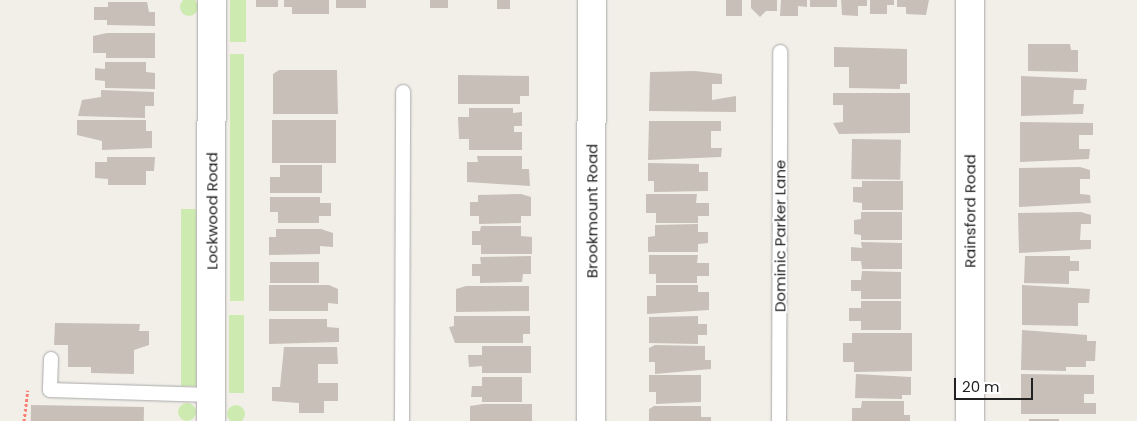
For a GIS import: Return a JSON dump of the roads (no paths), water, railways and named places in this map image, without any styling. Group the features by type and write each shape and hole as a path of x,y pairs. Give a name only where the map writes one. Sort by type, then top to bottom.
{"street":[{"name":"Lockwood Road","path":"211,408 212,0"},
{"name":"Brookmount Road","path":"591,421 592,0"},
{"name":"Rainsford Road","path":"970,0 970,421"}],"lane":[{"name":"Dominic Parker Lane","path":"780,52 780,421"},
{"path":"402,421 403,92"},
{"path":"51,359 50,390 211,408"}]}
